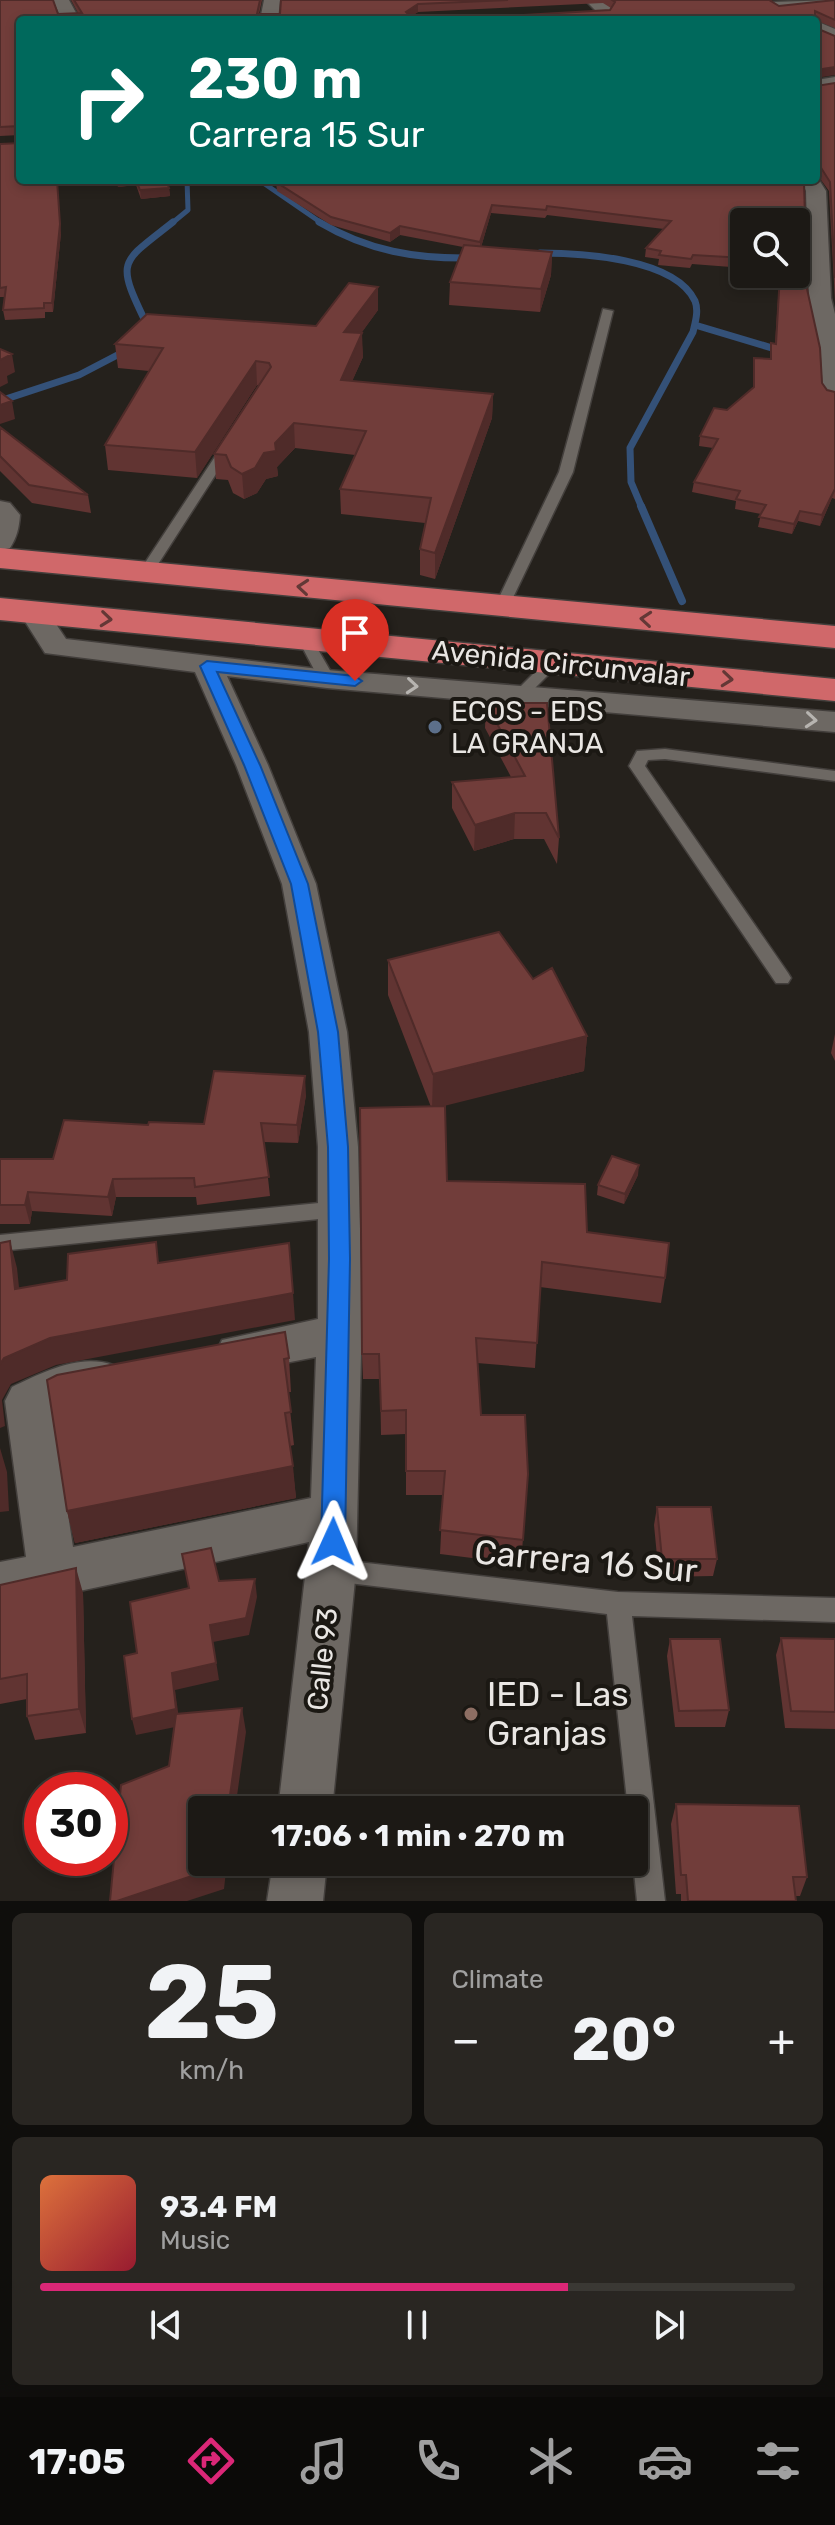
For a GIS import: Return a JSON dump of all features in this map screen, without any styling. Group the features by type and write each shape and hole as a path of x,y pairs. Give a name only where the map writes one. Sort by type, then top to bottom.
{"highway":[{"name":"Avenida Circunvalar","path":"0,558 835,637"},
{"name":"Avenida Circunvalar","path":"17,611 835,690"}],"street":[{"path":"772,3 831,0"},
{"path":"772,3 796,16"},
{"path":"576,13 604,10"},
{"path":"813,184 826,205 820,298 834,361 835,392"},
{"path":"0,509 6,515 5,532 0,542"},
{"path":"17,611 56,647 327,679 835,722"},
{"name":"Calle 93","path":"207,666 252,765 299,884 328,1032 338,1147 339,1334 332,1570 307,1796"},
{"path":"198,1360 339,1334"},
{"path":"53,1574 20,1434 28,1401 57,1387 135,1372"},
{"path":"0,1585 333,1515"},
{"path":"295,1901 298,1876"}],"lane":[{"path":"502,606 566,472 607,311"},
{"path":"146,572 238,429"},
{"path":"305,639 327,679"},
{"path":"520,695 553,662"},
{"path":"782,978 637,766 643,755 665,754 835,776"},
{"path":"0,1243 339,1209"},
{"name":"Carrera 16 Sur","path":"332,1570 618,1604 835,1610"},
{"path":"618,1604 651,1901"}],"building":[{"path":"0,0 53,0 58,14 82,13 74,0 260,0 257,14 280,14 281,0 508,0 418,4 406,12 409,15 523,15 610,10 615,2 612,0 769,0 779,6 835,0 835,20 815,11 815,16 16,16 16,126 0,127"},
{"path":"820,30 835,36 835,67 820,69"},
{"path":"835,83 835,278 830,182 820,166 820,85"},
{"path":"16,143 16,184 57,184 60,224 52,303 44,303 44,308 3,310 6,287 0,288 0,144"},
{"path":"138,184 168,184 169,188 140,190"},
{"path":"279,184 804,184 805,208 730,208 730,257 693,255 691,259 659,255 661,251 646,248 671,221 547,206 546,210 492,205 480,242 400,226 390,233 331,217"},
{"path":"464,245 552,252 541,289 450,282"},
{"path":"349,283 378,287 344,332 362,333 341,380 493,394 435,553 420,549 431,498 340,489 366,431 294,423 275,443 276,451 264,453 255,468 242,474 231,467 226,455 214,454 271,367 269,363 256,361 195,452 105,445 163,348 115,344 147,314 316,326"},
{"path":"779,288 807,288 820,348 822,383 827,390 835,392 835,489 822,515 800,511 794,524 759,517 766,505 736,499 740,491 694,482 718,439 700,436 714,408 727,410 754,387 754,358 771,359 771,343 776,344"},
{"path":"0,349 12,354 0,360"},
{"path":"0,392 12,401 0,405"},
{"path":"0,427 88,495 29,485 0,456"},
{"path":"486,703 547,703 559,838 546,813 515,813 475,825 452,782 525,776"},
{"path":"499,932 533,979 552,968 587,1036 433,1074 388,960"},
{"path":"214,1071 305,1076 297,1125 261,1123 269,1177 195,1187 194,1178 113,1179 108,1197 28,1192 25,1205 0,1205 0,1159 53,1159 64,1120 148,1125 149,1122 204,1124"},
{"path":"445,1106 447,1181 585,1184 587,1232 669,1243 665,1278 542,1262 537,1343 476,1338 481,1415 525,1415 528,1474 523,1540 440,1530 445,1471 406,1471 406,1410 381,1411 379,1354 362,1354 360,1108"},
{"path":"612,1156 639,1165 625,1194 598,1185"},
{"path":"10,1241 15,1289 67,1280 68,1254 156,1242 158,1263 289,1243 293,1293 50,1338 4,1358 0,1364 0,1243"},
{"path":"285,1332 289,1358 284,1359 291,1412 285,1413 293,1466 67,1511 47,1380 57,1375"},
{"path":"657,1507 711,1507 717,1559 662,1559"},
{"path":"211,1548 219,1581 255,1579 246,1618 210,1625 216,1663 172,1673 176,1709 132,1719 124,1656 137,1653 130,1602 189,1588 182,1554"},
{"path":"76,1568 79,1709 27,1716 27,1674 0,1679 0,1585"},
{"path":"781,1638 835,1639 835,1712 791,1711"},
{"path":"670,1639 720,1639 729,1710 679,1711"},
{"path":"242,1708 230,1796 188,1796 188,1876 192,1876 110,1901 112,1876 128,1876 128,1782 169,1766 176,1714"},
{"path":"676,1804 799,1806 807,1877 793,1877 796,1901 688,1901 686,1875 681,1875"}],"waterway":[{"path":"171,224 188,210 187,184"},
{"path":"265,184 323,224"},
{"path":"145,329 147,325 130,287 128,264 142,247 173,222"},
{"path":"319,222 356,240 393,251 431,257 472,258"},
{"path":"540,253 579,254 648,267 668,275 684,287 695,301 697,313 693,332 630,448 631,482 642,508"},
{"path":"695,325 782,351"},
{"path":"0,401 79,375 127,350"},
{"path":"641,506 682,601"}],"place":[{"name":"ECOS - EDS LA GRANJA","path":"435,727"},
{"name":"IED - Las Granjas","path":"471,1714"}],"route":[{"path":"333,1542 340,1309 338,1147 328,1032 299,884 252,765 207,666 355,681"}]}
